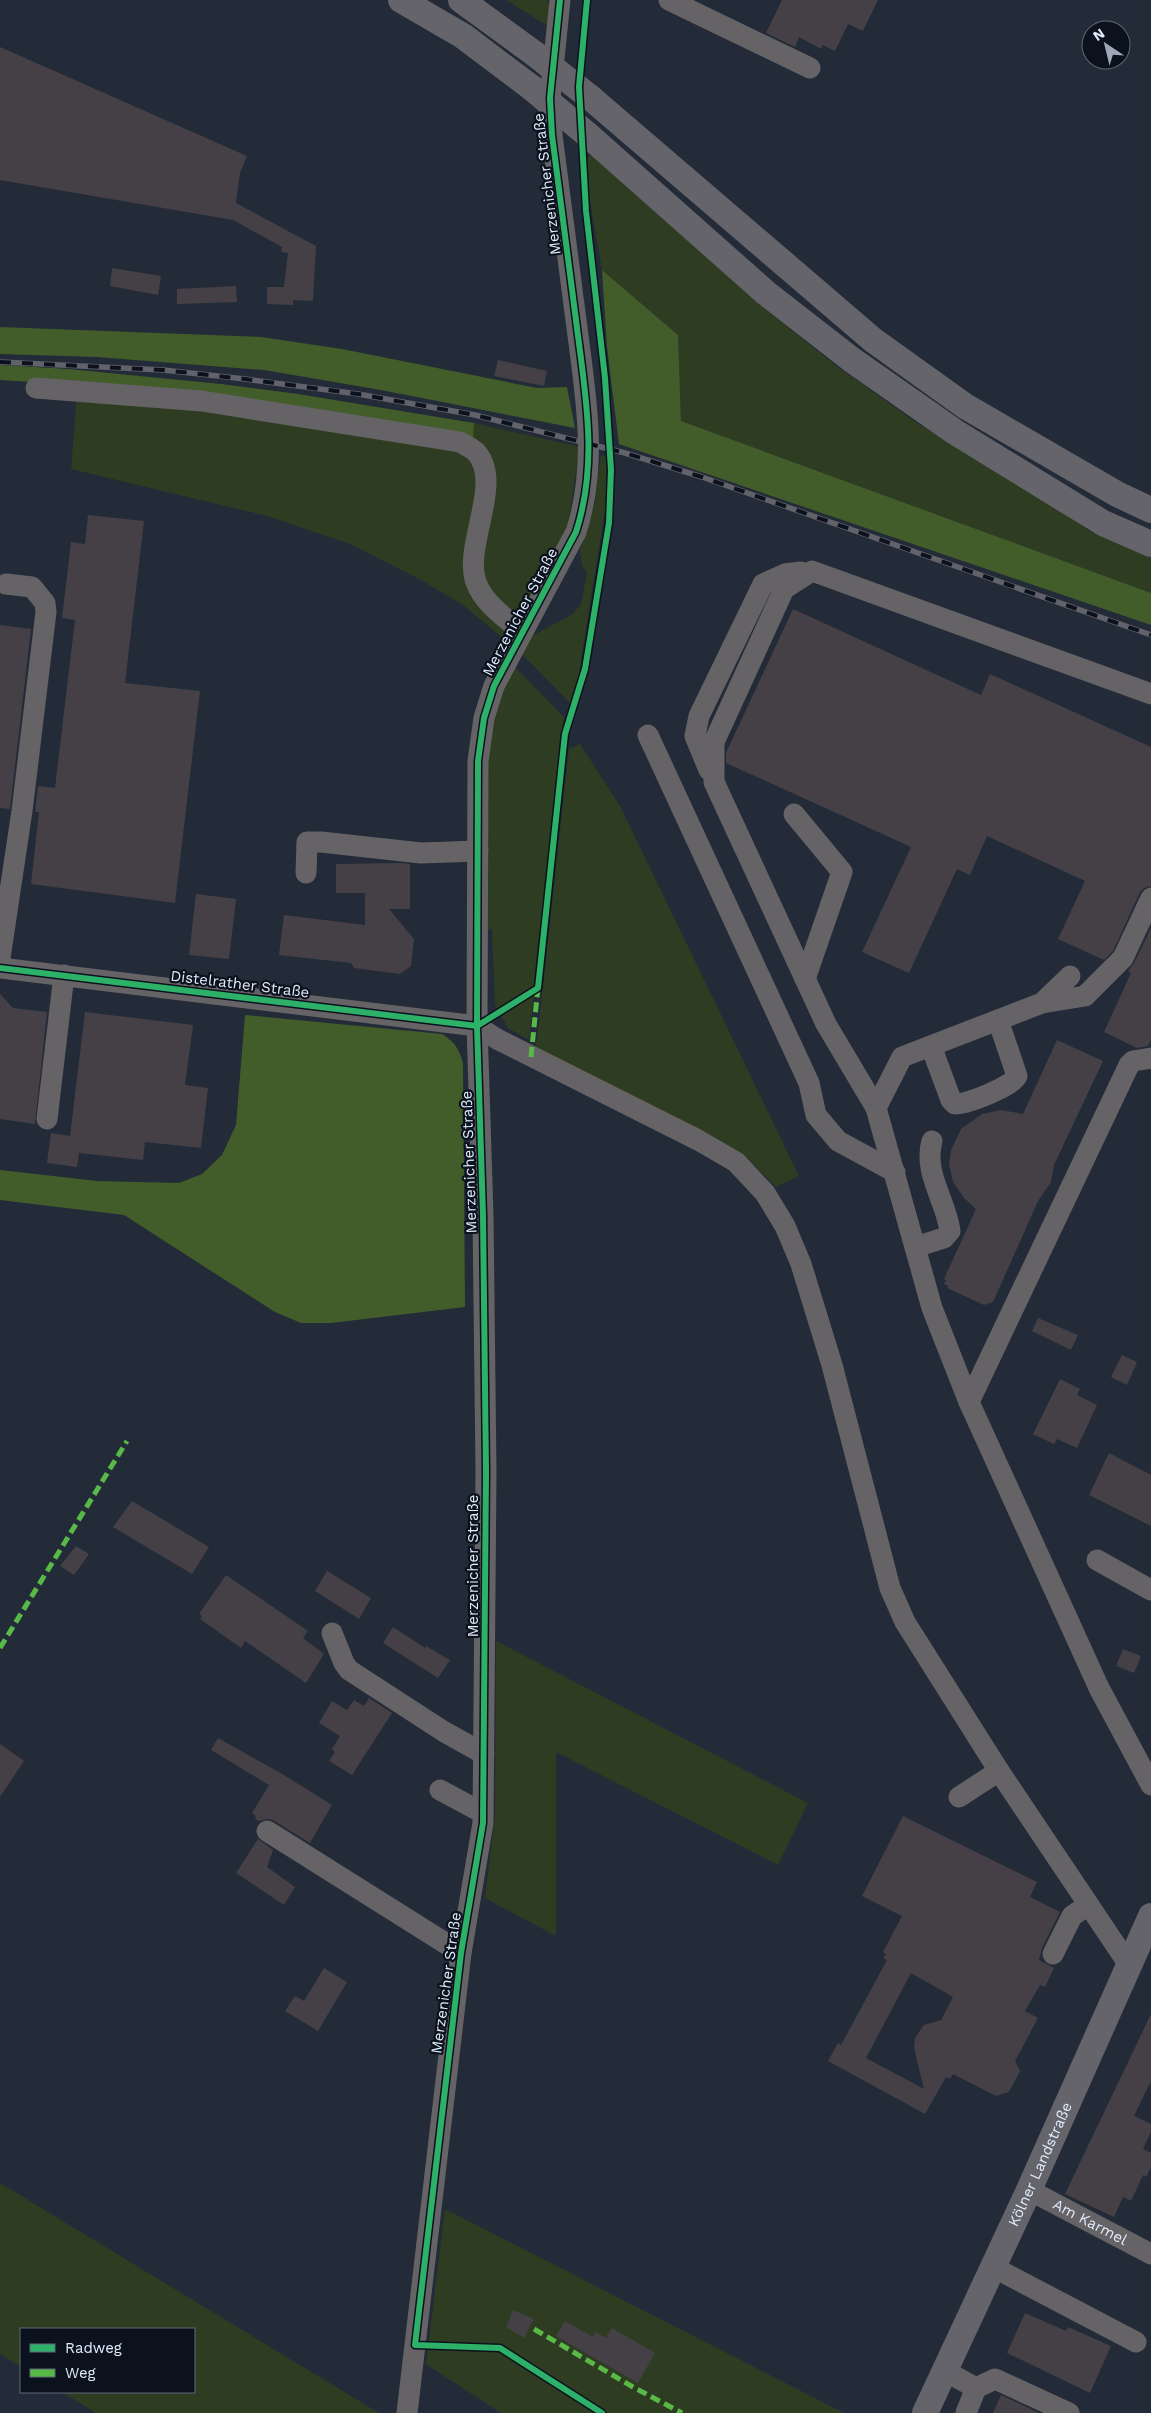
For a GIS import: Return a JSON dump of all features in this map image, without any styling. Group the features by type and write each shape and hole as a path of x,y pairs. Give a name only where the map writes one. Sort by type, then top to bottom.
{"main road":[{"path":"401,0 463,36 532,88 766,293 852,360 955,432 1104,523 1151,544"},
{"path":"461,0 535,54 592,99 873,340 965,406 1117,494 1151,510"},
{"name":"Kölner Landstraße","path":"925,2413 1029,2190 1151,1916"}],"street":[{"name":"Merzenicher Straße","path":"407,2413 461,1953 483,1813 483,1235 477,1026 478,761 484,718 494,686 576,532 583,511 589,474 589,436 584,384 552,135 550,98 560,0"},
{"path":"669,0 810,68"},
{"path":"36,388 202,401 460,442 476,451 482,461 486,474 482,511 472,561 476,584 492,605 522,632"},
{"path":"1151,694 812,571 784,589 714,742 714,782 826,1024 876,1108 932,1308 969,1402 1099,1688 1151,1785"},
{"path":"0,958 22,811 46,612 45,604 32,587 6,584"},
{"path":"648,735 809,1083 816,1115 838,1141 895,1172"},
{"path":"794,814 842,872 805,979"},
{"path":"306,873 307,842 421,853 478,851"},
{"path":"876,1108 902,1057 1042,1002 1085,996 1123,958 1151,898"},
{"name":"Distelrather Straße","path":"0,968 477,1026"},
{"path":"47,1119 64,975"},
{"path":"1042,1002 1070,976"},
{"path":"931,1046 950,1100 955,1104 996,1090 1011,1084 1017,1076 998,1020"},
{"path":"477,1026 531,1057 698,1140 736,1162 765,1193 785,1226 801,1264 832,1365 890,1588 905,1622 998,1771 1128,1964"},
{"path":"969,1402 1129,1064 1133,1061 1151,1058"},
{"path":"915,1247 944,1238 950,1231 932,1170 930,1158 932,1141"},
{"path":"1097,1560 1151,1590"},
{"path":"332,1633 344,1664 349,1670 443,1731 484,1754"},
{"path":"959,1797 998,1771"},
{"path":"440,1790 483,1813"},
{"path":"267,1831 461,1953"},
{"path":"1053,1954 1072,1916 1088,1905"},
{"name":"Am Karmel","path":"1029,2190 1151,2254"},
{"path":"993,2267 1136,2342"},
{"path":"945,2371 976,2388"},
{"path":"966,2413 976,2388 995,2379 1069,2413"}],"green space":[{"path":"506,0 547,0 551,10 548,26"},
{"path":"592,155 752,298 835,365 917,423 1029,489 1089,531 1151,558 1151,593 681,421 678,335 602,270 583,160"},
{"path":"602,270 678,335 681,421 1151,593 1151,625 619,444 607,347"},
{"path":"0,327 261,337 342,349 537,388 567,387 575,428 381,390 264,370 97,357 0,354"},
{"path":"0,365 68,369 221,384 298,394 474,423 473,442 81,385 0,380"},
{"path":"77,395 471,445 488,471 473,442 474,423 580,447 568,524 545,572 505,640 463,605 423,581 350,544 267,516 71,469"},
{"path":"601,455 611,458 608,490 578,679 570,703 520,652 528,638 573,614 581,604 587,573 582,565 580,550 594,507"},
{"path":"513,665 564,717 529,1040 508,1028 495,1005 492,928 487,931 485,814 488,754 491,725 497,699"},
{"path":"580,744 620,806 799,1176 776,1187 747,1158 534,1047 537,1041 569,749"},
{"path":"245,1015 442,1034 456,1046 463,1063 465,1307 331,1323 301,1323 275,1312 124,1215 0,1200 0,1170 97,1181 179,1183 202,1174 222,1155 236,1125"},
{"path":"496,1641 808,1803 778,1865 556,1752 556,1936 485,1898 495,1816"},
{"path":"0,2183 379,2413 96,2413 64,2393 195,2393 195,2328 20,2328 20,2366 0,2354"},
{"path":"445,2209 844,2413 501,2413 426,2364"}],"building":[{"path":"782,0 878,0 863,31 848,24 835,51 823,45 821,49 799,37 795,47 766,33"},
{"path":"0,47 247,156 240,173 236,203 316,246 313,301 293,300 293,305 267,304 267,287 284,287 288,253 281,252 282,247 233,220 0,180"},
{"path":"112,268 161,276 158,295 110,286"},
{"path":"236,286 237,302 177,304 177,289"},
{"path":"498,360 547,371 544,386 494,376"},
{"path":"88,515 144,521 125,683 200,691 175,903 31,884 39,812 35,812 38,786 55,788 75,620 62,618 71,542 85,544"},
{"path":"793,609 981,695 990,674 1151,747 1151,886 1144,888 1140,892 1113,951 1104,960 1058,939 1085,881 987,836 970,875 957,869 909,973 862,952 911,847 726,763 726,753"},
{"path":"0,625 31,629 10,809 0,808"},
{"path":"336,864 410,864 410,909 389,909 414,939 411,966 400,974 354,968 351,963 279,955 284,915 365,925 365,893 336,893"},
{"path":"196,894 236,899 229,959 189,955"},
{"path":"1151,928 1151,1040 1148,1046 1137,1048 1104,1032 1131,973 1128,971 1134,963"},
{"path":"0,994 13,1008 47,1012 35,1124 0,1119"},
{"path":"85,1012 193,1025 185,1085 208,1088 201,1148 145,1142 143,1160 79,1153 77,1167 47,1163 51,1133 70,1136"},
{"path":"1057,1040 1103,1061 1054,1165 1051,1182 1038,1201 993,1302 984,1305 947,1288 948,1286 944,1284 946,1280 944,1279 976,1209 964,1198 953,1182 949,1164 951,1150 961,1129 982,1114 1001,1110 1023,1114"},
{"path":"1038,1318 1078,1335 1071,1350 1032,1331"},
{"path":"1122,1355 1137,1362 1127,1385 1111,1377"},
{"path":"1060,1379 1080,1389 1077,1395 1097,1405 1077,1448 1057,1439 1054,1444 1033,1434"},
{"path":"1109,1453 1151,1475 1151,1526 1089,1495"},
{"path":"132,1501 209,1547 192,1574 113,1527"},
{"path":"76,1546 89,1554 74,1575 60,1566"},
{"path":"327,1571 371,1598 359,1619 315,1591"},
{"path":"226,1575 308,1631 303,1638 324,1654 306,1683 245,1641 241,1648 200,1619 202,1616 199,1614"},
{"path":"393,1627 425,1648 426,1646 450,1660 438,1678 383,1643"},
{"path":"1123,1649 1141,1656 1134,1673 1116,1666"},
{"path":"369,1698 392,1713 352,1775 329,1761 335,1752 332,1749 340,1736 319,1723 332,1701 347,1710 354,1700 364,1706"},
{"path":"218,1738 284,1775 332,1805 310,1843 273,1820 259,1821 255,1819 256,1816 252,1813 269,1785 211,1750"},
{"path":"0,1744 24,1761 0,1797"},
{"path":"903,1816 1037,1882 1030,1897 1060,1912 1042,1948 1039,1960 1054,1968 1045,1987 1040,1985 1025,2011 1038,2018 1015,2061 1020,2071 1009,2092 996,2096 953,2074 950,2079 946,2077 925,2114 828,2061 838,2043 841,2045 887,1960 883,1958 886,1954 883,1952 902,1916 862,1896","holes":["911,1973 953,1997 941,2020 924,2025 915,2038 914,2048 924,2089 866,2058"]},
{"path":"258,1839 273,1850 267,1867 295,1887 284,1905 236,1873"},
{"path":"324,1968 347,1982 318,2031 285,2011 295,1996 304,2001"},
{"path":"1151,2014 1151,2081 1134,2116 1151,2124 1151,2132 1143,2149 1151,2153 1151,2167 1146,2177 1143,2175 1131,2201 1123,2197 1114,2217 1065,2194"},
{"path":"513,2310 534,2319 524,2338 506,2327"},
{"path":"1025,2313 1066,2331 1068,2327 1111,2346 1090,2393 1007,2353"},
{"path":"565,2321 593,2337 596,2332 606,2338 612,2328 655,2353 638,2383 556,2336"},
{"path":"1001,2395 1039,2413 993,2413"}],"railway":[{"path":"0,362 163,370 245,379 358,394 475,415 625,453 702,477 1151,635"}],"marked path":[{"path":"531,1057 538,987"},
{"path":"0,1648 127,1441"},
{"path":"534,2329 633,2387 682,2413"}],"cycle path":[{"path":"560,0 550,98 552,135 584,380 588,431 587,481 583,507 576,532 494,686 484,718 478,761 477,1026 483,1215 486,1471 483,1823 461,1953 415,2345 500,2348 602,2413"},
{"path":"477,1026 538,988 565,734 585,669 609,523 611,470 605,378 586,211 579,87 587,0"},
{"path":"0,968 477,1026"}]}
